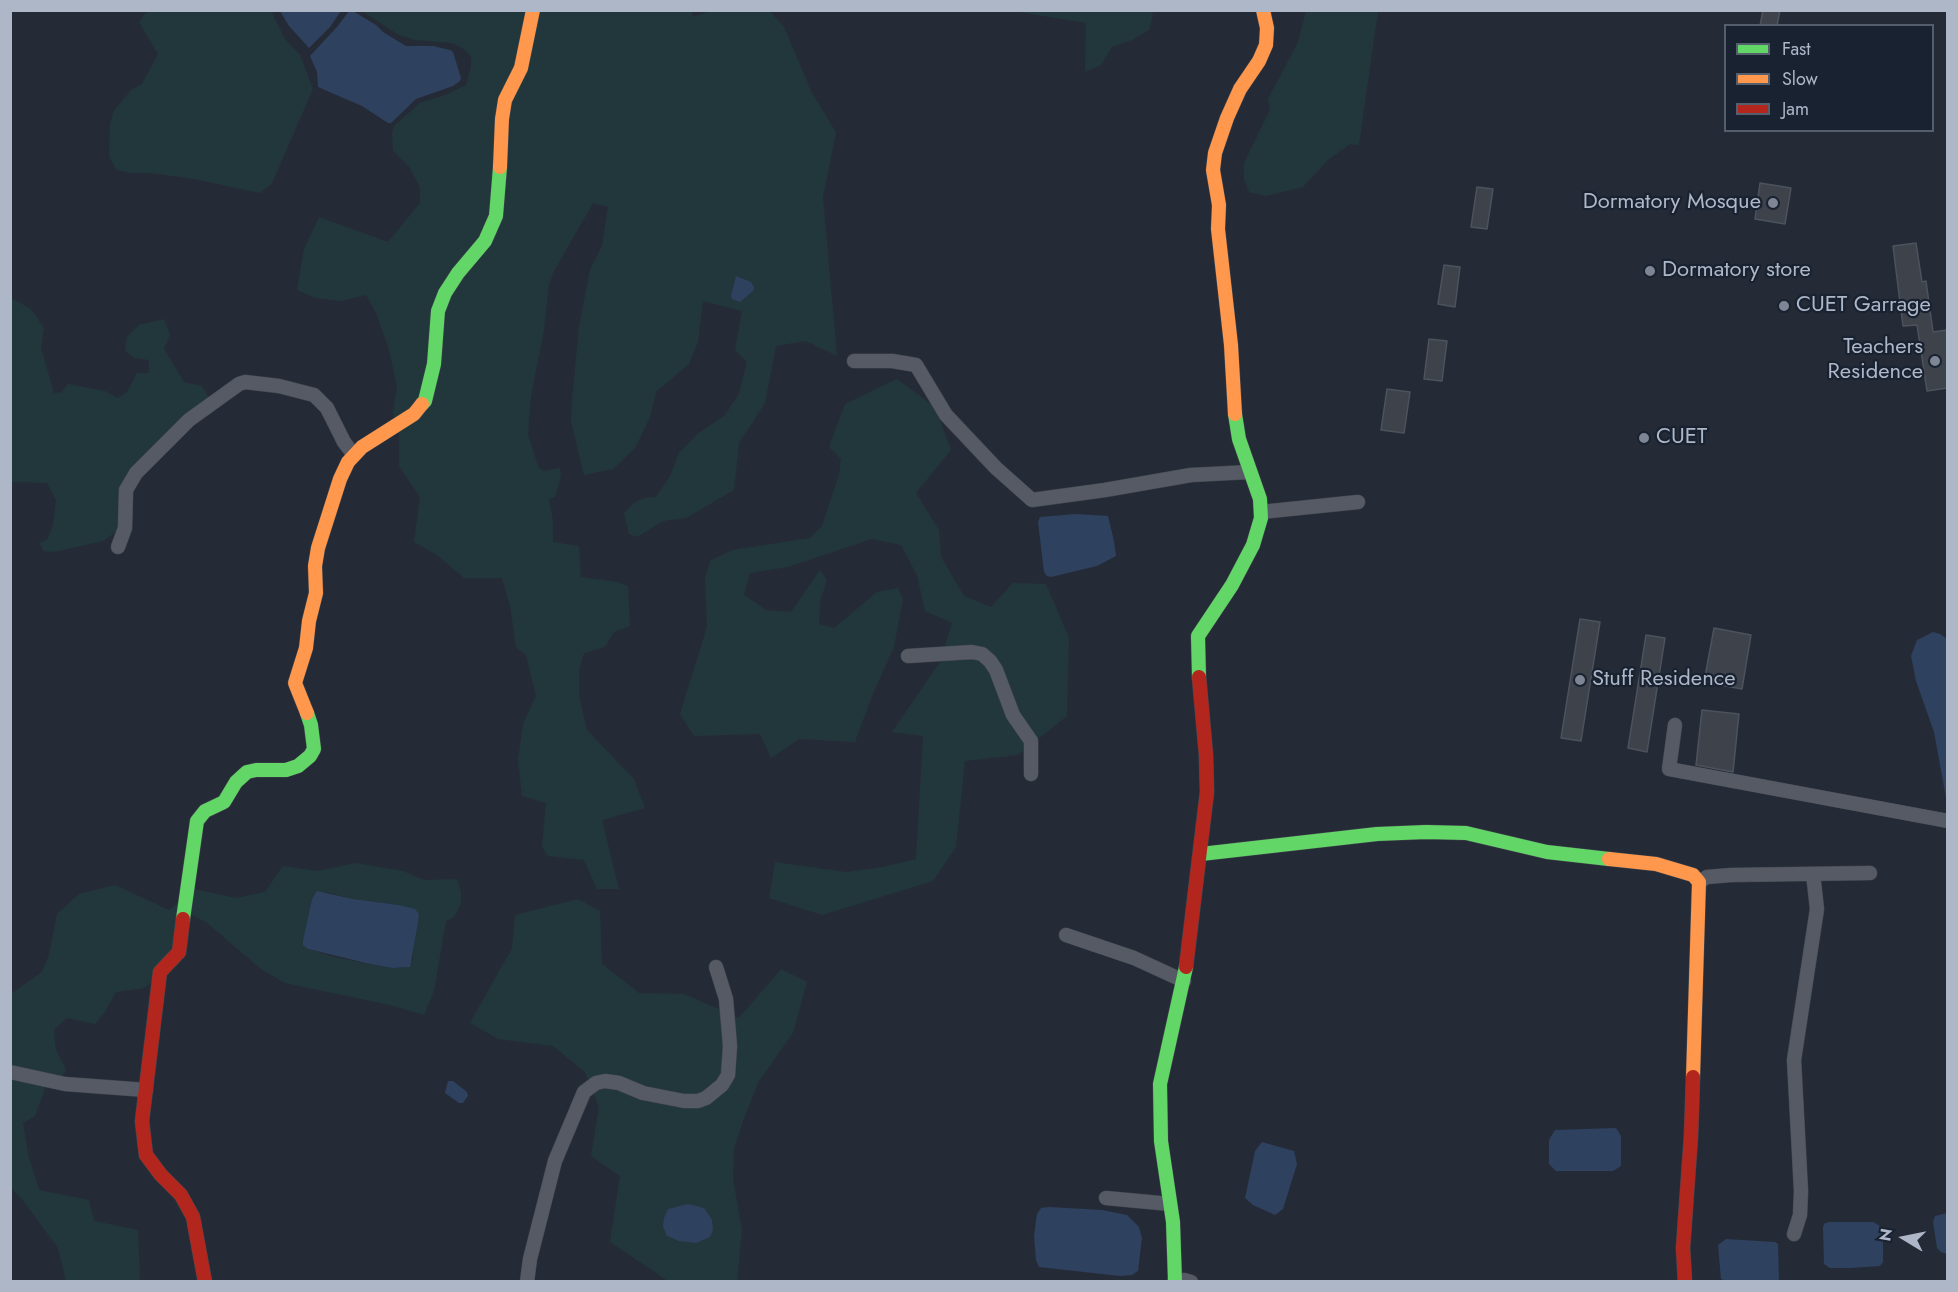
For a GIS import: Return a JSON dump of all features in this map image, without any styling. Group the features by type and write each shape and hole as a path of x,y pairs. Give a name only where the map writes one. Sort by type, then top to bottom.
{"street":[{"path":"205,1281 193,1217 181,1195 161,1175 146,1155 142,1121 160,972 179,952 197,821 205,811 224,802 236,782 247,772 286,770 298,766 310,756 314,749 311,725 295,683 306,648 309,621 316,593 316,558 340,479 348,462 370,441 414,414 425,401 434,364 438,311 445,292 485,241 496,216 501,119 508,94 521,68 533,10"},
{"path":"1191,1281 1174,1281 1173,1222 1161,1141 1160,1084 1184,981 1191,938 1207,792 1206,755 1199,696 1198,636 1232,585 1253,545 1261,518 1260,499 1239,439 1233,399 1218,229 1219,205 1213,170 1215,153 1227,118 1240,89 1259,61 1266,45 1267,28 1263,10"},
{"path":"854,361 892,361 916,365 946,415 996,468 1032,500 1191,475 1250,472"},
{"path":"118,547 125,528 126,490 129,482 162,444 239,384 245,382 279,386 314,394 327,408 344,442 354,455"},
{"path":"1261,512 1358,502"},
{"path":"908,656 972,652 982,654 990,661 996,670 1013,716 1031,741 1031,774"},
{"path":"1675,726 1669,769 1947,821"},
{"path":"1201,854 1377,834 1466,833 1547,852 1656,864 1693,875 1699,882 1691,1136 1683,1248 1685,1281"},
{"path":"1699,882 1707,877 1731,874 1870,873"},
{"path":"1794,1234 1800,1215 1801,1191 1794,1060 1817,909 1814,874"},
{"path":"1066,935 1134,958 1184,981"},
{"path":"527,1281 530,1259 555,1161 584,1092 596,1083 605,1081 619,1083 643,1093 684,1101 698,1101 706,1098 722,1084 728,1075 730,1046 726,999 716,967"},
{"path":"10,1072 65,1084 146,1090"},
{"path":"1106,1198 1170,1204"}],"green space":[{"path":"769,10 784,27 812,93 836,132 823,197 837,356 806,341 776,346 765,403 739,443 734,490 686,518 663,521 637,537 629,534 624,513 634,503 644,498 656,497 670,476 679,453 697,434 724,416 739,394 747,362 735,350 742,311 703,301 698,342 689,364 656,392 650,417 635,448 613,469 584,475 571,421 572,401 579,327 590,270 602,246 608,207 593,203 554,271 549,284 544,330 531,396 528,434 538,466 543,471 560,468 561,476 555,497 549,499 553,521 553,542 579,546 581,577 617,582 628,586 630,626 614,632 605,647 584,653 579,670 579,695 587,730 634,779 645,808 602,820 619,889 597,889 584,860 548,856 542,847 546,803 522,796 518,760 523,724 536,696 526,655 516,647 510,606 502,578 464,578 437,555 414,542 420,497 399,466 399,434 393,413 397,387 389,349 376,313 366,295 341,301 316,298 297,290 304,249 319,217 388,242 420,203 420,187 410,168 393,151 394,126 420,103 448,94 466,85 471,67 471,56 461,47 452,43 415,40 399,35 362,11 693,11 692,17 711,11"},
{"path":"147,11 271,11 285,39 300,55 313,89 272,183 260,193 194,179 117,170 109,157 110,123 114,111 131,90 142,84 158,54 139,22"},
{"path":"1013,11 1151,11 1153,15 1149,30 1132,40 1112,47 1101,65 1085,72 1086,23"},
{"path":"1306,11 1378,11 1359,145 1350,144 1329,159 1303,187 1266,196 1249,192 1244,179 1244,163 1270,110 1268,99 1298,42"},
{"path":"11,298 31,309 44,328 41,348 54,393 62,392 68,384 105,391 118,398 127,392 137,373 149,373 149,360 134,358 125,350 127,337 139,325 164,319 170,335 164,349 184,382 202,386 209,398 133,474 127,524 103,541 54,552 44,551 39,543 47,540 53,525 56,500 47,483 11,482"},
{"path":"897,379 935,407 951,450 916,493 939,530 941,557 964,596 991,607 1013,583 1046,584 1069,638 1067,716 1018,755 965,761 956,847 933,881 822,915 769,898 775,862 846,872 883,867 916,859 923,736 892,732 940,662 952,623 925,611 917,575 901,545 872,539 788,567 750,573 744,595 766,610 791,612 820,570 827,580 820,601 819,624 834,628 877,592 898,588 903,599 894,647 855,742 799,739 771,758 760,734 694,736 680,714 707,627 705,579 710,561 732,550 810,538 822,526 839,475 841,459 829,447 845,404"},
{"path":"355,863 403,871 424,880 457,879 461,892 461,904 454,917 446,921 434,991 424,1015 390,1005 285,983 261,969 206,922 189,914 171,968 144,988 116,992 95,1024 67,1018 54,1030 56,1050 66,1070 57,1086 46,1086 35,1116 23,1123 28,1154 39,1190 89,1200 94,1221 138,1230 140,1281 66,1281 58,1248 22,1199 11,1188 10,997 12,993 42,972 49,955 57,914 79,894 115,885 169,910 194,889 236,898 265,892 283,866 318,871","holes":["326,892 353,899 399,905 419,915 412,960 403,968 334,957 308,949 303,940 312,899"]},
{"path":"578,899 600,911 602,964 639,993 684,994 739,1018 781,969 807,982 793,1033 759,1081 734,1148 733,1179 742,1230 737,1281 668,1281 610,1242 620,1176 591,1156 599,1107 585,1072 553,1046 498,1039 470,1023 512,948 515,915"}],"water":[{"path":"280,11 341,11 330,27 309,48 289,26"},
{"path":"349,11 353,11 376,25 406,46 433,46 450,50 453,52 460,81 453,86 416,99 391,123 362,106 318,87 317,72 310,56"},
{"path":"736,276 751,282 754,287 753,291 740,302 732,299 731,296"},
{"path":"1076,514 1108,516 1116,556 1097,566 1047,576 1044,572 1038,522 1040,517"},
{"path":"1933,632 1947,639 1947,803 1934,732 1916,681 1911,656 1917,640"},
{"path":"317,891 415,909 419,914 410,967 392,968 366,963 308,949 303,945 312,899"},
{"path":"448,1081 453,1081 467,1092 468,1096 463,1103 459,1103 445,1093"},
{"path":"1616,1128 1621,1136 1621,1166 1613,1171 1556,1171 1549,1164 1549,1140 1555,1130"},
{"path":"1262,1142 1294,1151 1297,1164 1283,1209 1275,1215 1253,1205 1245,1198 1255,1151"},
{"path":"688,1204 704,1208 712,1220 713,1230 710,1237 696,1243 679,1241 667,1236 663,1226 668,1209"},
{"path":"1041,1208 1102,1210 1127,1215 1139,1227 1142,1238 1138,1271 1132,1275 1120,1276 1039,1267 1036,1260 1034,1236 1037,1214"},
{"path":"1948,1213 1947,1254 1937,1248 1933,1222 1935,1216"},
{"path":"1873,1222 1880,1226 1883,1233 1883,1262 1880,1266 1830,1268 1824,1264 1823,1227 1825,1223"},
{"path":"1726,1239 1778,1244 1779,1281 1726,1281 1721,1279 1718,1245"}],"building":[{"path":"1763,10 1780,10 1777,24 1760,24"},
{"name":"Dormatory Mosque","path":"1760,183 1791,188 1785,224 1755,219"},
{"path":"1477,187 1493,189 1487,229 1471,227"},
{"path":"1916,243 1922,282 1926,281 1933,332 1947,330 1947,388 1927,391 1917,325 1903,326 1893,246"},
{"path":"1444,265 1460,267 1455,307 1438,304"},
{"path":"1429,339 1447,341 1442,381 1424,379"},
{"path":"1387,389 1410,392 1404,433 1381,430"},
{"name":"Stuff Residence","path":"1580,619 1600,622 1581,741 1561,738"},
{"path":"1714,628 1751,635 1742,689 1704,682"},
{"name":"Stuff Residence","path":"1646,635 1665,638 1647,752 1628,748"},
{"name":"Stuff Residence","path":"1702,710 1739,714 1733,772 1696,765"}],"traffic: fast":[{"path":"422,404 425,401 434,364 438,311 445,293 458,273 485,241 496,216 500,167"},
{"path":"1199,677 1198,636 1232,585 1253,545 1261,518 1260,499 1239,439 1235,414"},
{"path":"183,919 197,821 205,811 224,802 236,782 247,772 286,770 298,766 310,756 314,749 307,713"},
{"path":"1201,854 1377,834 1426,832 1466,833 1547,852 1609,859"},
{"path":"1175,1281 1173,1222 1161,1141 1160,1084 1186,967"}],"traffic: slow":[{"path":"500,167 505,100 521,68 533,10"},
{"path":"1235,414 1231,345 1218,229 1219,205 1213,170 1215,153 1227,118 1240,89 1259,61 1266,45 1267,28 1263,10"},
{"path":"307,713 295,683 306,648 309,621 316,593 315,566 318,548 340,479 348,462 362,447 414,414 422,404"},
{"path":"1609,859 1656,864 1693,875 1699,882 1693,1077"}],"traffic: jam":[{"path":"1186,967 1207,792 1199,677"},
{"path":"183,919 179,952 160,972 142,1121 146,1155 161,1175 181,1195 193,1217 205,1282"},
{"path":"1685,1282 1683,1248 1693,1077"}],"place":[{"name":"Dormatory Mosque","path":"1773,203"},
{"name":"Dormatory store","path":"1650,271"},
{"name":"CUET Garrage","path":"1784,306"},
{"name":"Teachers Residence","path":"1935,361"},
{"name":"CUET","path":"1644,438"},
{"name":"Stuff Residence","path":"1580,680"}]}
